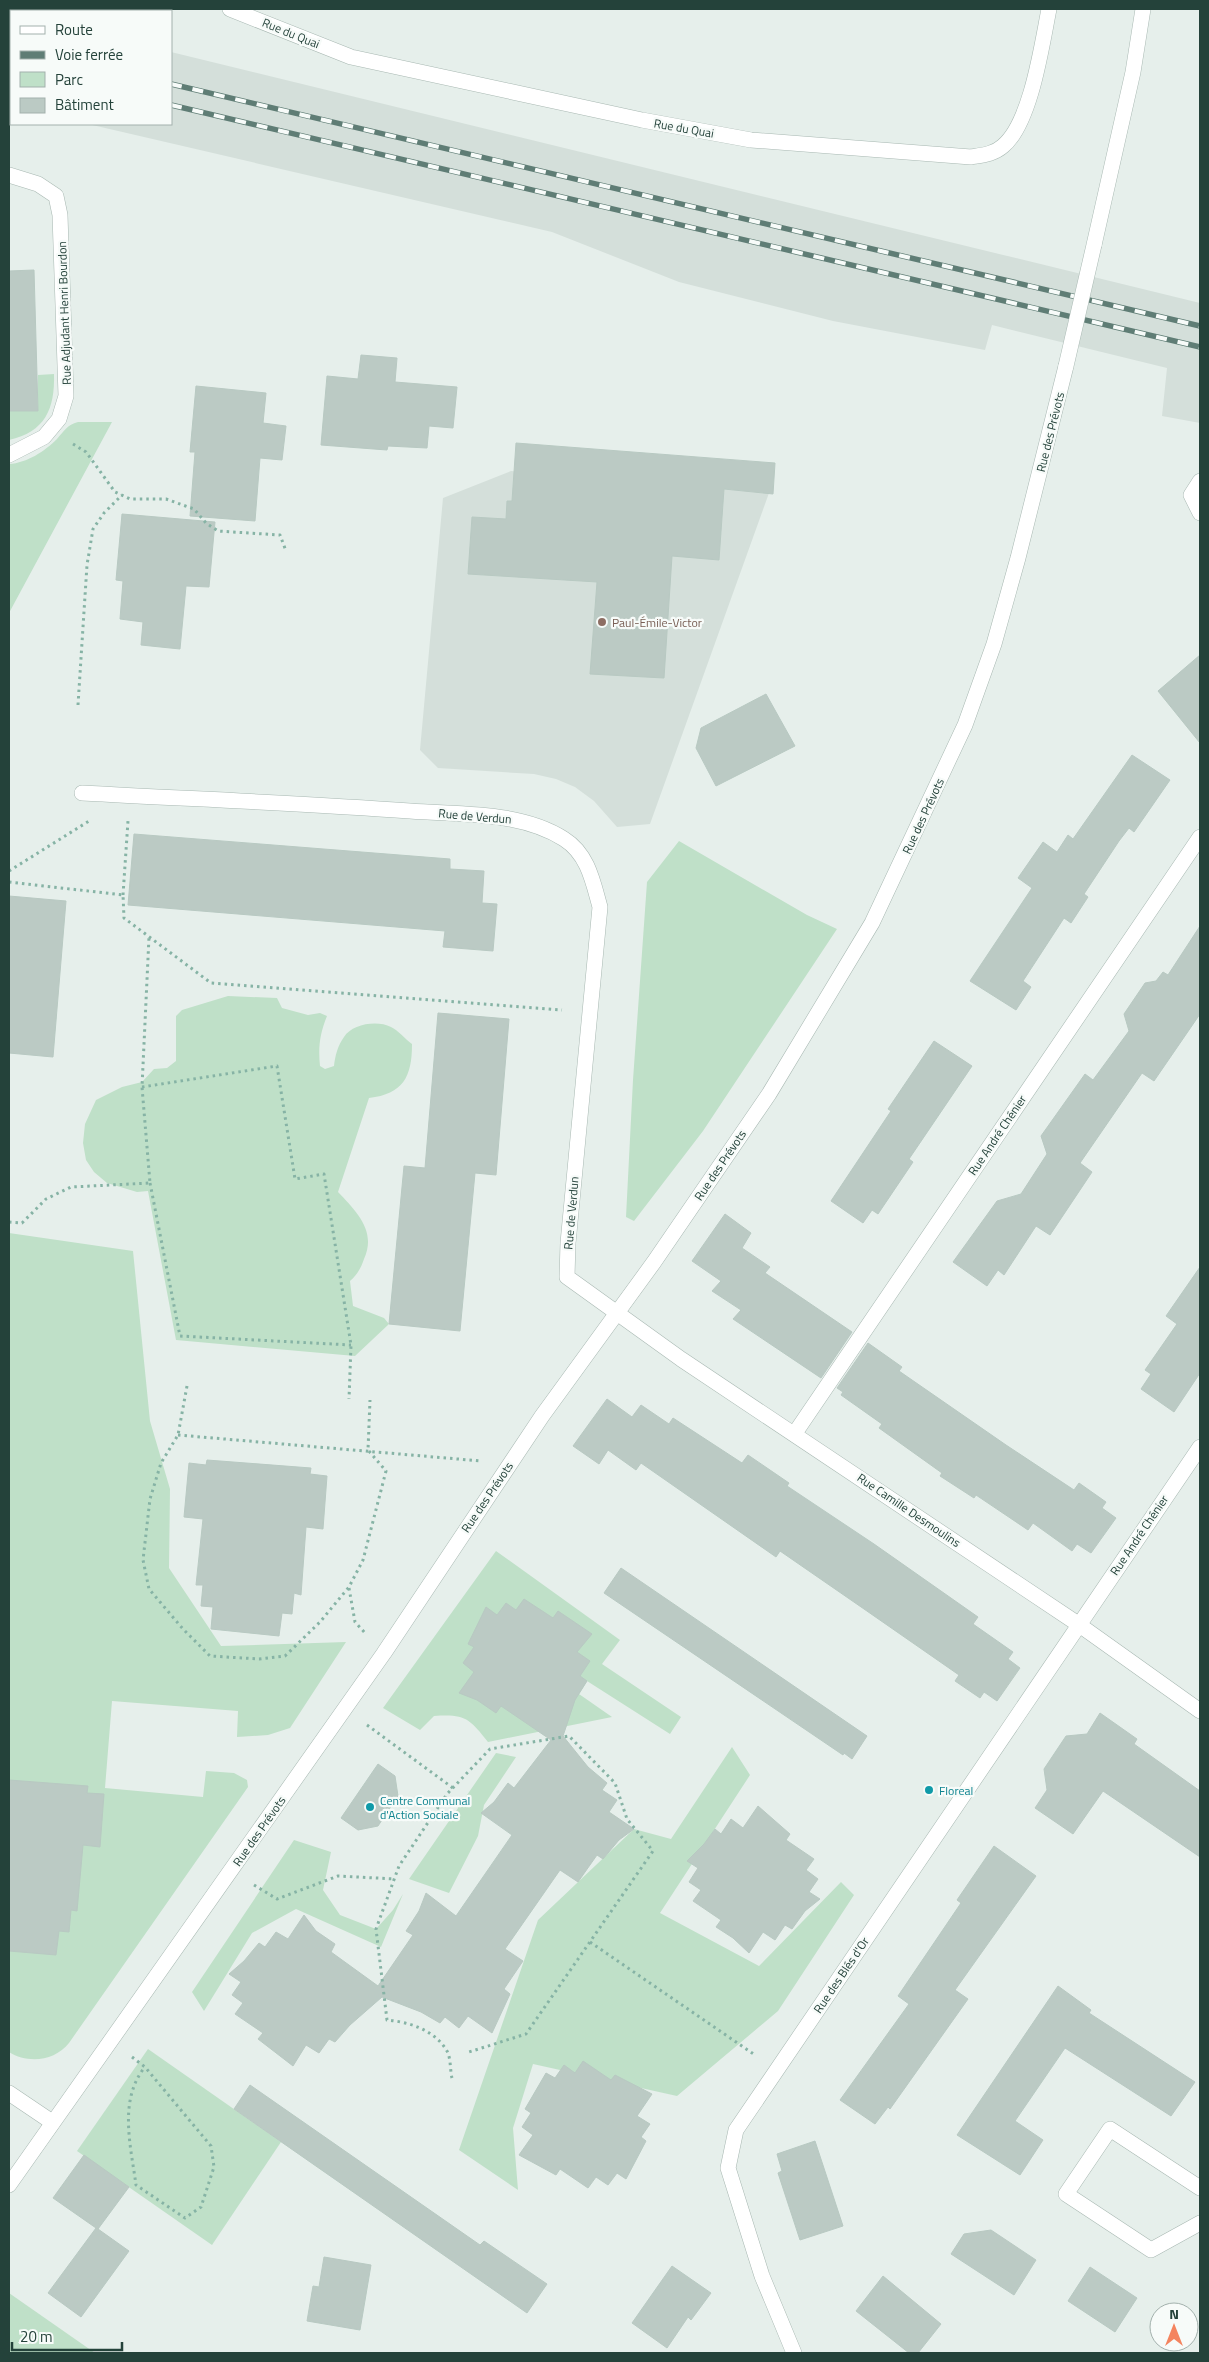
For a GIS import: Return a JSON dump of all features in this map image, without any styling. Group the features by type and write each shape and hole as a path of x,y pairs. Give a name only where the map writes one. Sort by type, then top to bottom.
{"street":[{"name":"Rue du Quai","path":"230,9 351,57 642,120 751,140 971,157 990,154 1004,145 1020,121 1036,75 1050,9"},
{"name":"Rue des Prévots","path":"9,2185 384,1653 509,1463 616,1311 654,1262 769,1094 872,923 965,725 994,644 1018,558 1066,366 1133,72 1143,9"},
{"name":"Rue Adjudant Henri Bourdon","path":"9,175 38,184 56,196 60,215 66,396 59,419 44,436 9,455"},
{"path":"1200,481 1191,494 1200,513"},
{"name":"Rue de Verdun","path":"82,793 341,806 516,820 545,828 566,840 582,856 590,873 600,908 567,1277 616,1311"},
{"name":"Rue André Chénier","path":"795,1433 1200,837"},
{"name":"Rue Camille Desmoulins","path":"616,1311 681,1359 795,1433 1078,1624 1200,1711"},
{"name":"Rue André Chénier","path":"1078,1624 1200,1447"},
{"name":"Rue des Blés d'Or","path":"794,2353 762,2276 728,2168 736,2130 1078,1624"},
{"path":"9,2094 52,2122"},
{"path":"1200,2188 1110,2128 1066,2194 1151,2250 1200,2223"}],"path":[{"path":"50,429 86,452 115,492 130,499 166,499 194,509 206,523 218,531 280,536 286,551"},
{"path":"78,705 87,565 93,529 104,513 122,495"},
{"path":"9,871 130,796"},
{"path":"130,796 123,895 124,918 211,983 590,1012"},
{"path":"9,882 123,895"},
{"path":"149,937 142,1087 150,1183 180,1336 351,1346"},
{"path":"142,1087 277,1066 295,1179 324,1174 351,1346 348,1399"},
{"path":"9,1222 22,1223 46,1199 71,1187 150,1183"},
{"path":"187,1386 178,1435 162,1463 150,1499 143,1560 149,1588 183,1630 210,1656 259,1659 285,1656 320,1622 349,1587 364,1560 386,1471 368,1450 370,1400"},
{"path":"178,1435 509,1463"},
{"path":"349,1587 355,1622 384,1653"},
{"path":"344,1708 453,1788"},
{"path":"452,2078 448,2052 432,2034 406,2022 387,2020 376,1929 399,1866 453,1788 490,1749 569,1736 615,1783 627,1819 653,1851 526,2034 470,2052"},
{"path":"231,1870 277,1900 338,1876 395,1879"},
{"path":"590,1942 777,2069"},
{"path":"111,2042 145,2067 210,2146 214,2167 201,2207 185,2218 136,2185 129,2132 130,2099 140,2073 145,2067"}],"shaded area":[{"path":"172,52 1200,303 1200,423 1162,416 1167,368 992,325 985,350 833,321 679,282 552,232 92,125 172,125"},
{"path":"511,471 769,493 650,824 617,827 594,801 575,787 556,779 534,774 438,768 420,750 443,498"}],"green space":[{"path":"54,374 54,387 50,408 45,417 31,431 9,440 9,411 38,411 38,375"},
{"path":"78,422 112,422 9,613 9,464 35,456 68,427"},
{"path":"679,841 807,915 837,929 703,1131 634,1221 626,1217 633,1080 647,882"},
{"path":"228,996 277,998 282,1008 308,1015 320,1013 327,1016 319,1046 320,1066 325,1069 334,1066 337,1051 342,1040 348,1033 359,1026 379,1024 391,1027 412,1044 410,1066 403,1082 390,1093 369,1098 338,1192 358,1214 363,1222 368,1239 362,1265 350,1281 353,1306 384,1318 389,1324 355,1356 176,1340 148,1191 137,1192 107,1183 94,1172 86,1160 83,1143 85,1124 96,1100 122,1087 142,1082 154,1069 167,1068 176,1061 176,1016 182,1010"},
{"path":"9,1233 133,1251 150,1421 170,1489 169,1568 221,1646 346,1642 290,1728 268,1735 237,1737 238,1711 112,1701 105,1788 203,1797 206,1771 234,1773 247,1780 248,1787 69,2043 56,2054 41,2059 24,2058 9,2052"},
{"path":"496,1551 620,1640 602,1664 681,1717 670,1734 587,1681 579,1694 612,1717 488,1742 471,1723 460,1717 434,1716 420,1730 383,1708"},
{"path":"732,1747 750,1775 660,1913 759,1966 841,1882 854,1895 778,2011 677,2096 533,2064 513,2128 518,2190 459,2150 538,1920 634,1829 671,1839"},
{"path":"496,1753 516,1757 484,1805 478,1836 449,1893 409,1879"},
{"path":"294,1840 331,1852 323,1890 340,1915 376,1929 393,1910 403,1894 381,1947 296,1909 252,1933 204,2011 192,1992"},
{"path":"148,2049 281,2142 212,2245 77,2151"},
{"path":"9,2293 95,2353 9,2353"}],"building":[{"path":"34,270 38,411 9,411 9,271"},
{"path":"361,355 397,358 395,382 457,387 453,428 429,426 427,448 388,446 387,450 321,445 327,376 358,379"},
{"path":"196,386 266,393 263,423 286,426 282,460 260,458 255,521 190,516 195,452 190,452"},
{"path":"516,443 775,463 773,494 724,489 719,560 672,556 664,678 590,674 597,582 468,574 472,517 506,519 507,501 512,501"},
{"path":"122,514 215,522 209,587 186,586 180,649 141,645 143,622 120,619 123,581 116,580"},
{"path":"1200,655 1200,743 1158,691"},
{"path":"766,694 795,746 716,786 696,748 701,728"},
{"path":"1132,755 1170,780 1134,832 1129,828 1119,841 1084,894 1088,897 1071,923 1064,918 1023,981 1031,987 1016,1010 970,981 1032,888 1018,878 1043,842 1057,852 1068,835 1073,839"},
{"path":"134,834 450,859 450,869 484,871 482,903 497,904 493,951 443,947 445,931 128,905"},
{"path":"9,896 66,901 53,1057 9,1053"},
{"path":"1200,926 1200,1014 1154,1081 1142,1073 1080,1163 1092,1172 1050,1235 1036,1226 1004,1275 998,1270 987,1286 953,1262 997,1201 1021,1194 1047,1154 1041,1136 1085,1074 1093,1080 1129,1031 1124,1014 1145,983 1156,981 1163,972 1168,975"},
{"path":"438,1013 509,1019 496,1175 475,1173 460,1331 389,1324 404,1166 425,1168"},
{"path":"934,1041 972,1066 909,1159 913,1162 878,1214 872,1210 863,1223 831,1201 891,1111 888,1109"},
{"path":"725,1214 751,1233 742,1248 770,1267 765,1273 852,1332 821,1378 733,1319 741,1310 712,1291 721,1281 692,1261"},
{"path":"1200,1267 1200,1373 1174,1412 1141,1389 1151,1374 1145,1370 1177,1324 1166,1316"},
{"path":"868,1343 902,1367 899,1371 1006,1445 1074,1490 1079,1483 1106,1502 1102,1508 1116,1518 1091,1553 1077,1544 1072,1551 1033,1523 1028,1530 976,1495 974,1498 940,1476 942,1473 879,1428 882,1424 841,1395 843,1392 837,1388"},
{"path":"607,1399 632,1417 641,1405 669,1424 673,1418 742,1463 748,1455 789,1483 787,1486 978,1617 973,1624 1013,1652 1008,1659 1020,1668 997,1701 984,1692 980,1698 955,1681 959,1675 864,1609 780,1551 776,1557 641,1463 636,1470 608,1450 599,1464 573,1446"},
{"path":"207,1460 311,1468 310,1474 327,1476 323,1529 306,1527 301,1595 294,1593 292,1614 282,1613 279,1636 211,1629 213,1607 201,1606 203,1585 196,1585 203,1519 184,1517 189,1463 206,1465"},
{"path":"621,1568 867,1736 852,1759 844,1753 843,1755 604,1593"},
{"path":"524,1599 553,1618 558,1611 592,1634 577,1652 590,1661 580,1676 587,1681 575,1700 563,1736 588,1767 607,1783 602,1790 617,1800 609,1812 634,1829 619,1840 603,1859 597,1855 578,1882 560,1870 505,1949 523,1961 504,1989 510,1994 492,2033 468,2016 459,2028 445,2017 440,2023 421,2012 382,1997 350,2025 335,2042 329,2039 319,2053 306,2045 293,2066 258,2039 263,2033 235,2014 243,2003 232,1995 241,1982 229,1974 244,1961 259,1943 265,1947 276,1932 288,1939 304,1915 316,1931 335,1944 331,1952 378,1986 413,1935 406,1931 419,1911 426,1893 456,1916 512,1835 481,1813 494,1802 508,1783 514,1788 551,1740 501,1706 496,1713 477,1700 459,1693 474,1672 463,1663 474,1647 468,1644 486,1607 497,1615 506,1603 516,1610"},
{"path":"1100,1713 1137,1739 1134,1744 1200,1791 1200,1857 1103,1791 1073,1834 1035,1808 1047,1790 1044,1769 1066,1736 1087,1734"},
{"name":"Centre Communal d'Action Sociale","path":"378,1764 395,1776 398,1796 378,1826 358,1830 341,1818"},
{"path":"9,1780 88,1786 87,1793 104,1794 100,1847 83,1845 77,1911 71,1910 69,1932 59,1931 56,1955 9,1951"},
{"path":"758,1806 790,1834 786,1840 814,1859 806,1870 818,1879 809,1892 820,1899 805,1911 792,1929 785,1925 775,1940 763,1932 749,1953 733,1938 716,1927 721,1920 693,1901 701,1890 689,1882 698,1868 687,1861 704,1844 715,1829 721,1834 731,1819 743,1828"},
{"path":"994,1846 1036,1876 955,1990 968,1999 890,2109 888,2107 875,2124 840,2100 909,2004 898,1996 961,1903 957,1900"},
{"path":"1058,1986 1091,2010 1089,2013 1195,2082 1171,2116 1065,2048 1015,2121 1043,2140 1020,2175 957,2135"},
{"path":"583,2061 611,2080 615,2075 652,2094 637,2116 650,2124 641,2137 646,2141 626,2179 617,2173 608,2185 596,2177 588,2188 560,2169 556,2175 519,2155 533,2135 522,2127 531,2113 525,2109 546,2073 555,2078 564,2065 575,2073"},
{"path":"250,2085 480,2245 484,2241 547,2284 527,2313 234,2109"},
{"path":"815,2141 843,2226 800,2240 778,2173 782,2171 777,2154"},
{"path":"84,2155 129,2187 98,2229 129,2251 81,2317 48,2293 96,2228 53,2198"},
{"path":"991,2230 1036,2260 1014,2295 951,2254 964,2234"},
{"path":"324,2257 371,2265 360,2330 307,2321 313,2286 319,2287"},
{"path":"672,2266 711,2293 691,2320 688,2317 667,2348 632,2323"},
{"path":"1090,2267 1137,2298 1115,2332 1068,2301"},
{"path":"883,2276 941,2324 918,2353 909,2353 856,2311"}],"railway":[{"path":"172,84 1200,326"},
{"path":"172,105 1200,347"}],"place":[{"name":"Paul-Émile-Victor","path":"602,622"},
{"name":"Floreal","path":"929,1790"},
{"name":"Centre Communal d'Action Sociale","path":"370,1807"}]}
